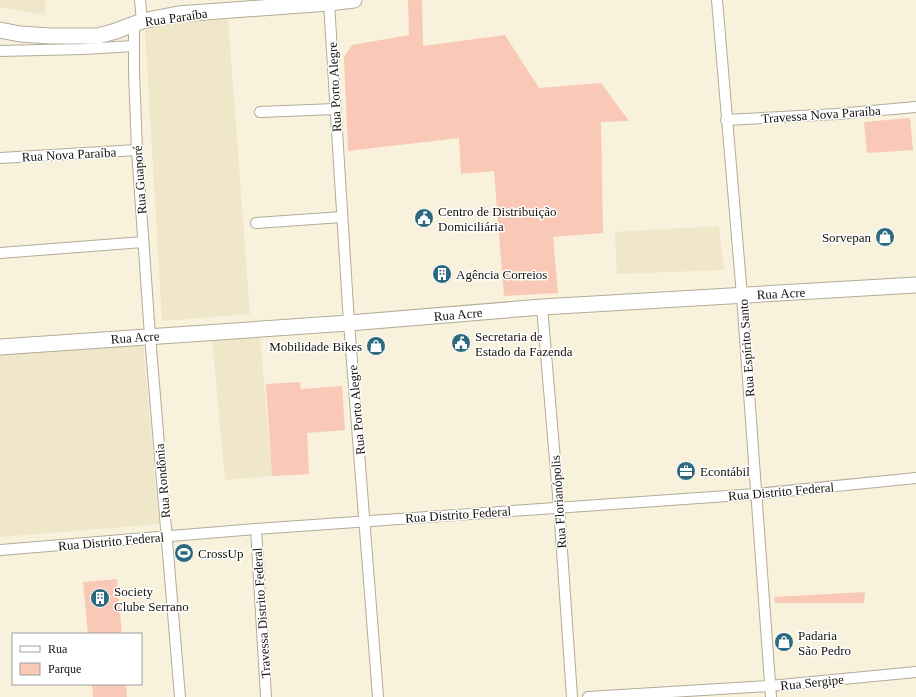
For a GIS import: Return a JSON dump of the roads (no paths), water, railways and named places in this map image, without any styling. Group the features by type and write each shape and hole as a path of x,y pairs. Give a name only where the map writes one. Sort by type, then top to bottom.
{"main road":[{"name":"Rua Paraíba","path":"0,30 20,34 50,36 98,36 116,31 138,22 244,4 329,3 354,0"},
{"name":"Rua Acre","path":"0,347 349,323 542,306 742,296 916,285"}],"street":[{"name":"Rua Guaporé","path":"140,0 134,46 134,73 137,150 150,336"},
{"name":"Rua Espírito Santo","path":"717,0 742,296 771,697"},
{"name":"Rua Porto Alegre","path":"329,3 349,323 378,697"},
{"path":"0,51 134,46"},
{"name":"Travessa Nova Paraíba","path":"726,120 837,114 916,107"},
{"path":"260,112 335,109"},
{"name":"Rua Nova Paraíba","path":"0,158 137,150"},
{"path":"256,223 342,217"},
{"path":"0,253 144,242"},
{"name":"Rua Florianópolis","path":"542,306 559,508 572,697"},
{"name":"Rua Rondônia","path":"150,336 180,697"},
{"name":"Rua Distrito Federal","path":"0,550 364,521 756,494 916,478"},
{"name":"Travessa Distrito Federal","path":"256,529 266,697"},
{"name":"Rua Sergipe","path":"588,697 770,686 916,672"}],"place":[{"name":"Centro de Distribuição Domiciliária","path":"424,218"},
{"name":"Sorvepan","path":"885,237"},
{"name":"Agência Correios","path":"442,274"},
{"name":"Secretaria de Estado da Fazenda","path":"461,343"},
{"name":"Mobilidade Bikes","path":"376,346"},
{"name":"Econtábil","path":"686,471"},
{"name":"CrossUp","path":"184,553"},
{"name":"Society Clube Serrano","path":"100,598"},
{"name":"Padaria São Pedro","path":"784,642"}]}
